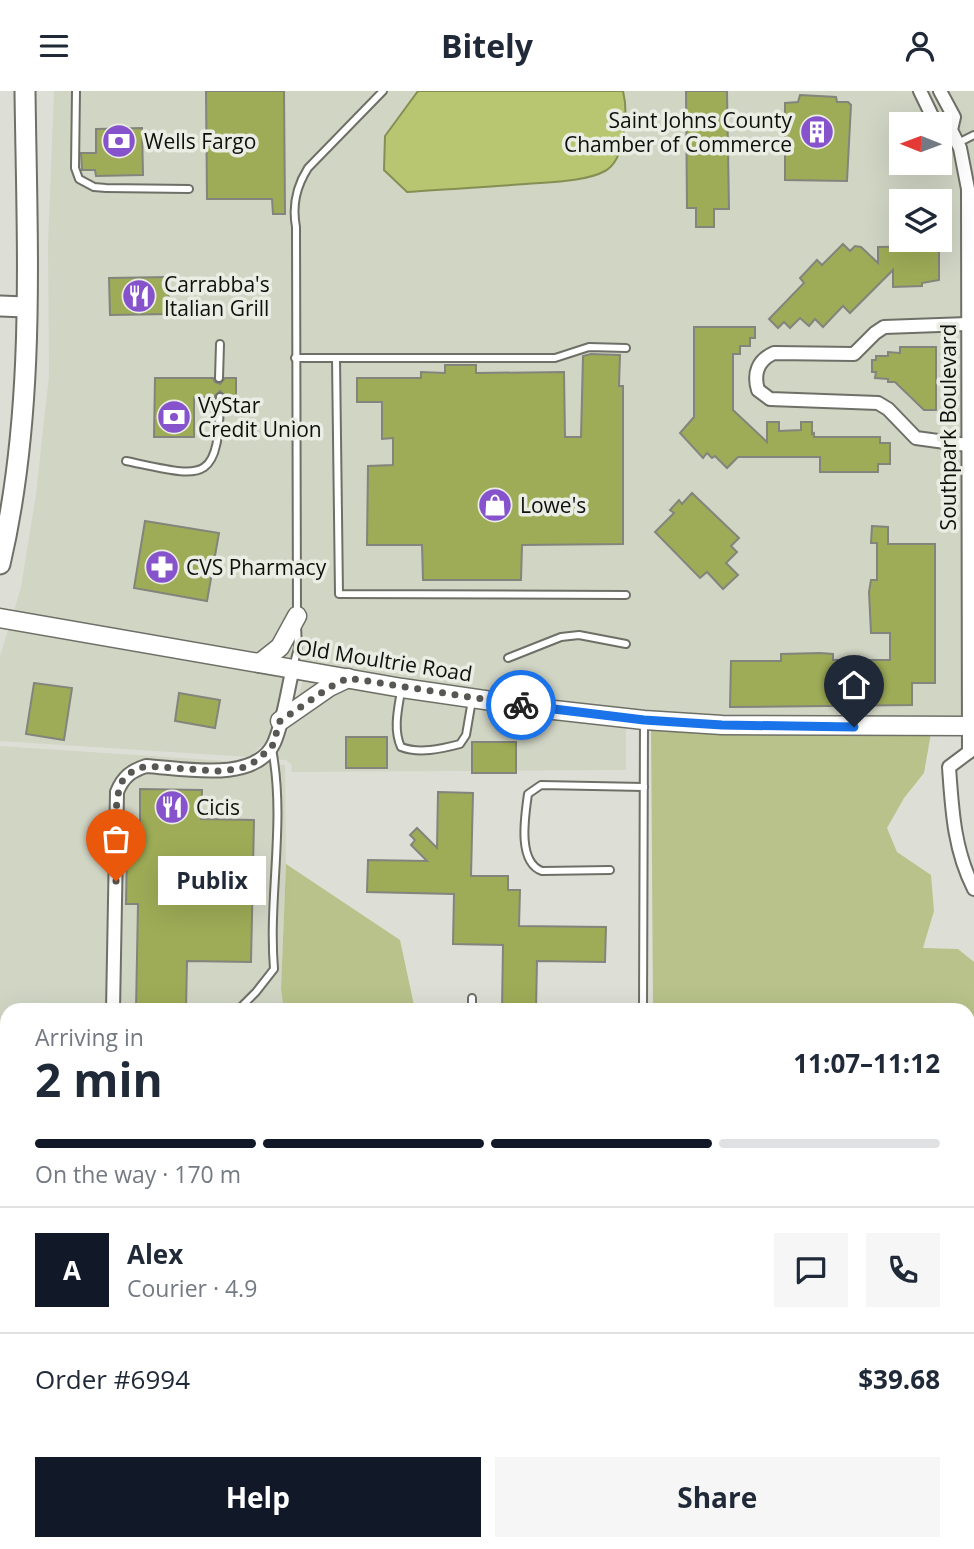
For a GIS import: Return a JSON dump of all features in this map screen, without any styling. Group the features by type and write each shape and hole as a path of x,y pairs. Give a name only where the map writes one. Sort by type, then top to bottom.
{"main road":[{"path":"0,563 15,484 19,442 26,307 25,91"},
{"path":"0,306 26,307"},
{"path":"260,663 280,647 297,616"},
{"name":"Old Moultrie Road","path":"0,618 402,688 644,720 722,725 972,726"},
{"path":"280,721 348,678"}],"street":[{"name":"Southpark Boulevard","path":"920,91 933,112"},
{"name":"Southpark Boulevard","path":"940,91 951,112"},
{"name":"Southpark Boulevard","path":"952,137 958,143 970,175 971,309 967,324 972,754"},
{"path":"967,324 884,327 854,354 774,353 763,359 758,366 756,382 758,390 770,399 878,403 888,409 916,438 970,454"},
{"path":"113,1003 117,792 121,782 135,769 146,766 218,771 240,769 254,762 272,747 293,668"},
{"path":"972,754 949,767 953,827 965,870 974,889"}],"lane":[{"path":"76,91 75,168 79,179 94,187 189,189"},
{"path":"293,668 298,647 294,215 297,190 308,168 383,91"},
{"path":"958,143 974,135"},
{"path":"219,378 220,344"},
{"path":"295,358 555,358 589,347 626,348"},
{"path":"336,358 339,594 626,595"},
{"path":"126,461 179,472 197,472 207,467 219,432 219,397"},
{"path":"508,658 561,637 579,635 626,644"},
{"path":"402,688 397,740 401,747 410,750 440,749 460,744 466,735 473,698"},
{"path":"643,1003 644,720"},
{"path":"246,1003 274,969 271,932 278,779 272,747"},
{"path":"610,870 542,871 533,868 527,859 525,848 528,794 541,785 645,787"},
{"path":"472,998 472,1003"}],"shaded area":[{"path":"54,91 974,91 974,719 723,718 651,714 297,662 13,614 21,587 36,494 49,375 48,243"},
{"path":"418,91 623,91 624,134 612,165 597,175 555,182 407,192 384,170 385,136"},
{"path":"9,627 289,674 269,739 249,757 0,741 0,656"},
{"path":"304,677 626,725 626,770 291,772 292,765 286,760 271,759 281,747 288,731"},
{"path":"651,727 931,733 924,773 904,798 887,828 897,852 931,875 934,911 923,948 958,949 974,962 974,1003 653,1003"},
{"path":"0,746 285,765 286,864 281,989 283,1003 0,1003"},
{"path":"286,864 400,940 414,1003 283,1003 281,989"}],"building":[{"path":"206,91 284,91 285,214 273,214 272,199 207,199"},
{"path":"686,91 727,91 729,209 714,209 714,227 696,227 696,208 687,208"},
{"name":"Saint Johns County Chamber of Commerce","path":"800,95 836,97 837,102 848,102 851,105 847,181 785,180 785,103 798,102"},
{"name":"Wells Fargo","path":"142,128 143,175 96,176 95,170 82,170 81,153 96,153 96,129"},
{"path":"843,244 850,251 855,246 861,247 878,263 878,247 889,247 889,252 939,252 939,280 922,283 922,286 893,287 893,270 850,313 843,306 823,327 815,319 809,326 800,318 790,328 784,322 778,328 769,319 804,283 800,278 817,260 822,265"},
{"name":"Carrabba's Italian Grill","path":"168,277 169,314 110,315 109,278"},
{"path":"694,327 755,327 755,338 750,338 750,346 740,346 740,354 733,354 733,410 767,442 767,422 779,422 779,431 801,430 801,422 812,422 814,437 880,437 880,443 890,443 890,464 878,464 878,472 820,472 820,457 738,457 727,468 715,456 712,458 707,453 703,458 680,433 694,417"},
{"path":"900,347 936,347 936,410 924,410 895,382 875,378 872,360 876,360 876,356 888,356 888,352 900,353"},
{"name":"Lowe's","path":"620,355 619,386 623,386 623,544 522,545 521,580 423,580 422,545 367,545 368,466 393,465 393,438 382,439 382,402 357,402 357,378 421,378 421,372 445,373 445,365 476,365 476,373 564,372 565,437 581,437 583,356"},
{"name":"VyStar Credit Union","path":"155,378 213,378 220,384 225,378 236,378 236,397 226,397 220,391 214,397 194,397 194,437 154,437"},
{"path":"692,493 739,538 731,546 737,552 726,563 738,575 723,589 707,572 700,578 655,532 674,513 670,510 679,500 682,504"},
{"name":"CVS Pharmacy","path":"145,521 219,533 207,601 134,588"},
{"path":"872,526 888,527 888,544 935,544 935,683 912,683 912,705 730,707 731,661 781,661 781,654 820,653 833,654 833,660 890,660 890,633 871,633 869,592 871,580 877,580 877,543 871,543"},
{"path":"34,683 72,688 64,740 26,734"},
{"path":"179,693 220,700 215,728 175,721"},
{"path":"346,737 387,737 387,768 346,768"},
{"path":"472,742 516,742 516,773 472,773"},
{"path":"140,789 202,790 201,819 254,820 251,962 187,961 186,1003 136,1003 138,904 126,904 127,851 140,852"},
{"path":"438,792 473,793 471,876 508,876 508,890 520,890 519,926 606,927 605,962 537,961 536,1003 502,1003 503,945 453,944 454,894 367,892 368,860 427,861 411,845 415,840 410,835 417,828 437,848"}],"way so far":[{"path":"116,881 117,792 121,782 135,769 146,766 218,771 240,769 254,762 272,747 280,721 348,678 521,705"}],"place":[{"name":"Saint Johns County Chamber of Commerce","path":"817,132"},
{"name":"Wells Fargo","path":"119,141"},
{"name":"Carrabba's Italian Grill","path":"139,296"},
{"name":"VyStar Credit Union","path":"174,417"},
{"name":"Lowe's","path":"495,505"},
{"name":"CVS Pharmacy","path":"162,567"},
{"name":"Cicis","path":"172,807"},
{"name":"Publix","path":"116,881"}],"route":[{"path":"521,705 644,720 722,725 854,727"}]}
